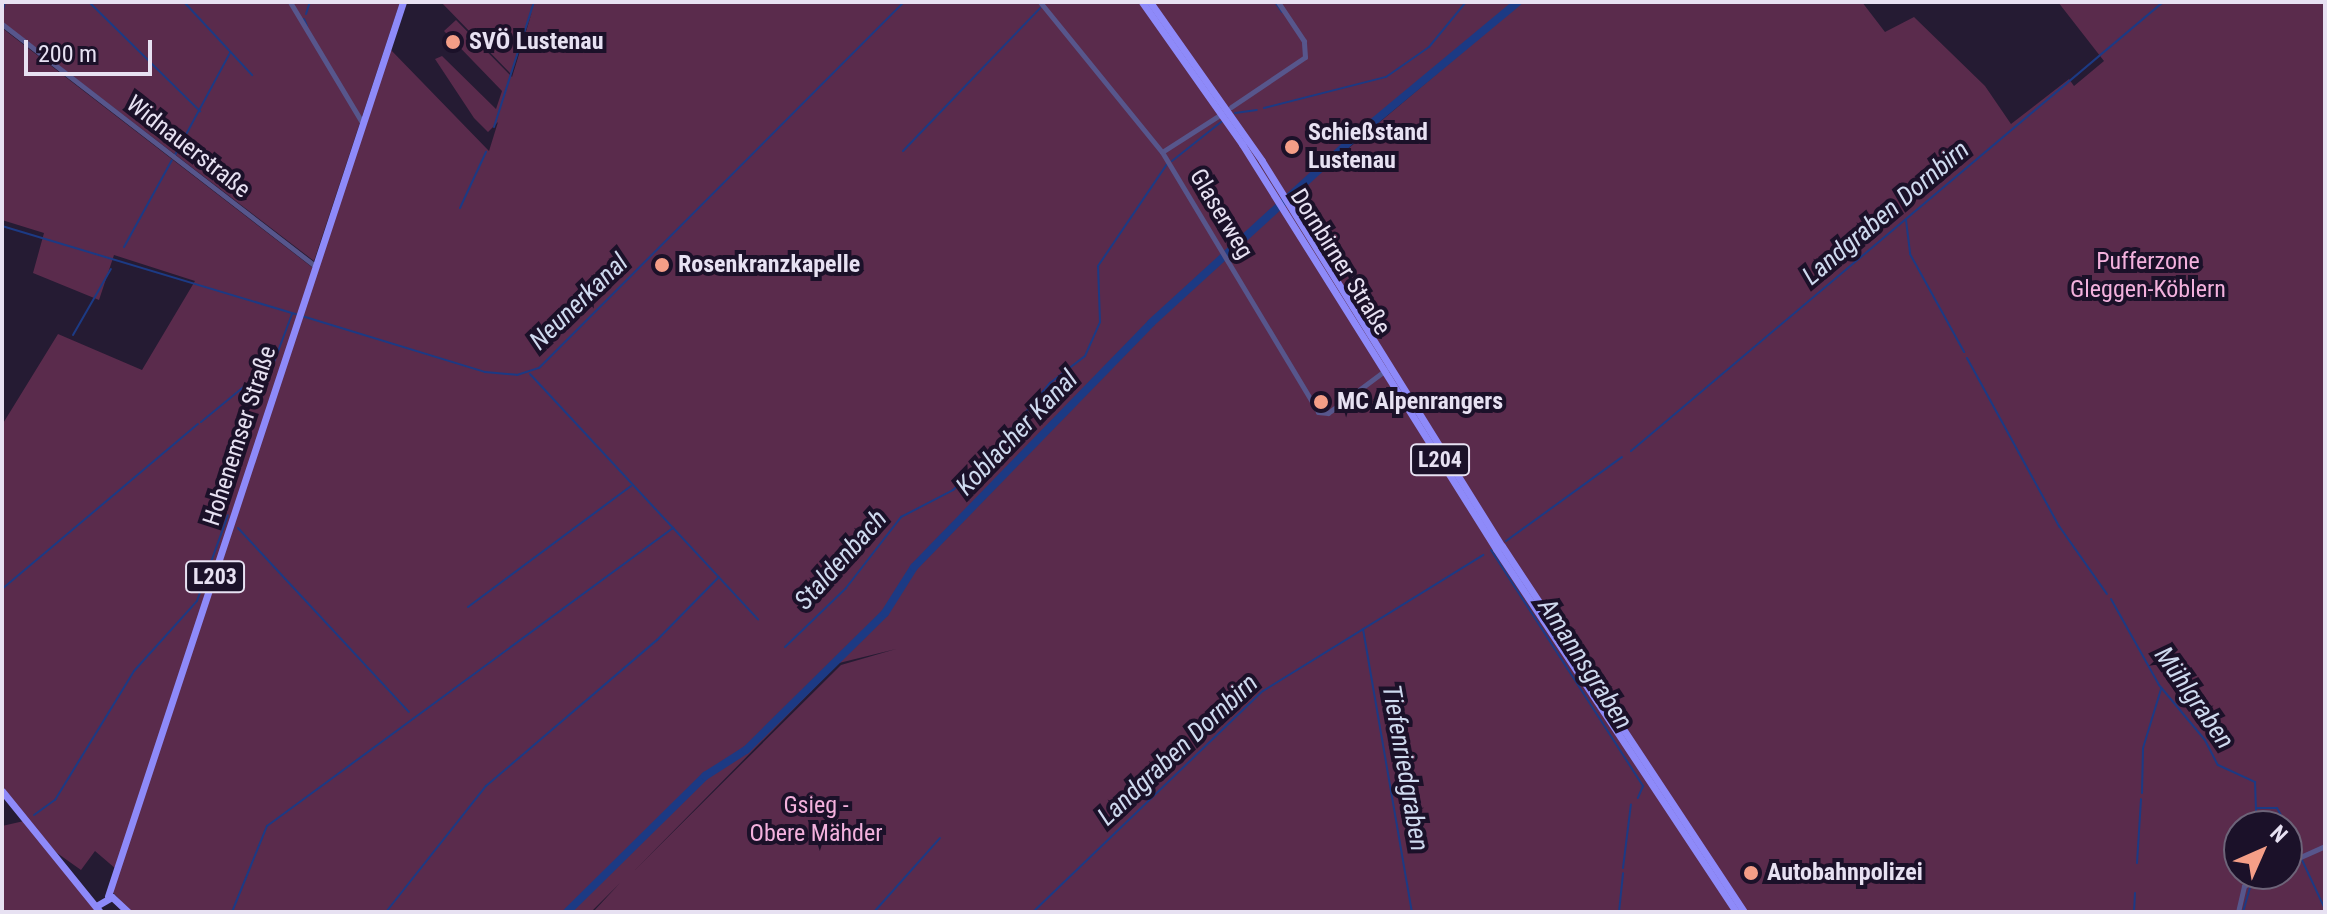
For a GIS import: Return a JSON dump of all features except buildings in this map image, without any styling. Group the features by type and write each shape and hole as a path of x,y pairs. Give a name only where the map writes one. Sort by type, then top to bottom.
{"main road":[{"name":"Hohenemser Straße","path":"108,904 403,2"},
{"name":"Dornbirner Straße","path":"1142,2 1277,192"},
{"name":"Dornbirner Straße","path":"1150,2 1277,192 1499,547"},
{"name":"L204","path":"1499,547 1736,912"},
{"name":"L204","path":"1499,547 1744,912"},
{"path":"2,791 80,884 108,904 128,912"}],"street":[{"path":"290,2 363,124"},
{"name":"Glaserweg","path":"1040,2 1162,152 1322,415 1387,368"},
{"path":"1231,107 1305,57 1304,41 1278,2"},
{"name":"Widnauerstraße","path":"2,24 316,267"},
{"path":"1162,152 1218,116"},
{"path":"2303,856 2325,846"},
{"path":"2238,912 2244,890"}],"green space":[{"path":"2,2 400,2 314,261 2,22"},
{"path":"441,2 1516,2 1352,136 1276,204 1279,207 1522,2 1862,2 1885,32 1914,17 1985,86 2011,124 2069,79 2074,86 2104,61 2058,2 2325,2 2325,912 593,912 620,883 591,912 131,912 109,888 116,869 95,851 81,870 57,853 2,791 2,425 58,334 142,370 195,281 114,255 99,300 33,273 44,233 2,220 2,28 313,268 154,753 390,49 489,151 498,122 488,132 474,118 435,59 442,56 496,109 502,91 444,31 456,20 512,77 532,12 511,74","holes":["896,649 841,665 634,871 839,663"]},
{"path":"24,821 97,912 2,912 2,826"}],"waterway":[{"path":"2,14 5,2"},
{"path":"89,2 200,111"},
{"path":"184,2 252,75"},
{"path":"306,14 310,2"},
{"path":"494,127 534,2"},
{"name":"Neunerkanal","path":"302,316 485,372 517,375 539,368 904,2"},
{"path":"1275,2 1282,12"},
{"name":"Staldenbach","path":"1264,108 1386,77 1429,47 1466,2"},
{"name":"Koblacher Kanal","path":"567,912 705,776 746,750 885,613 914,567 1151,323 1348,143 1518,2"},
{"name":"Landgraben Dornbirn","path":"1631,451 2163,2"},
{"path":"903,151 1040,8"},
{"path":"304,19 307,26"},
{"path":"175,155 230,53"},
{"name":"Staldenbach","path":"1235,113 1257,110"},
{"name":"Staldenbach","path":"1172,161 1221,122"},
{"path":"460,208 486,152"},
{"path":"124,247 172,160"},
{"name":"Staldenbach","path":"785,647 846,588 901,517 953,490 981,466 1050,383 1085,356 1100,322 1098,266 1167,164"},
{"name":"Mühlgraben","path":"1906,220 1910,254 1964,352"},
{"name":"Neunerkanal","path":"2,226 296,314"},
{"path":"73,335 111,269"},
{"path":"201,422 274,362 292,314"},
{"name":"Mühlgraben","path":"1967,358 2059,526 2107,594"},
{"path":"530,374 758,619"},
{"path":"2,589 198,424"},
{"name":"Landgraben Dornbirn","path":"1506,541 1622,457"},
{"path":"468,607 631,486"},
{"path":"34,815 55,800 134,671 197,601 228,515"},
{"path":"238,528 409,712"},
{"path":"232,912 267,826 673,528"},
{"name":"Amannsgraben","path":"1491,550 1643,786 1638,798"},
{"name":"Landgraben Dornbirn","path":"1033,912 1263,691 1483,555"},
{"path":"386,912 486,786 657,640 719,577"},
{"name":"Mühlgraben","path":"2111,599 2159,685 2205,740 2218,765 2255,782 2256,808 2278,810"},
{"name":"Tiefenriedgraben","path":"1363,629 1412,912"},
{"path":"2142,793 2143,748 2161,689"},
{"path":"2137,863 2141,799"},
{"name":"Amannsgraben","path":"1623,868 1631,804"},
{"path":"874,912 940,838"},
{"name":"Mühlgraben","path":"2303,862 2325,909"},
{"name":"Amannsgraben","path":"1619,912 1623,873"},
{"path":"2243,912 2249,890"},
{"path":"2134,912 2135,893"}],"place":[{"name":"SVÖ Lustenau","path":"453,42"},
{"name":"Schießstand Lustenau","path":"1292,147"},
{"name":"Rosenkranzkapelle","path":"662,265"},
{"name":"MC Alpenrangers","path":"1321,402"},
{"name":"Autobahnpolizei","path":"1751,873"}],"park label":[{"name":"Pufferzone Gleggen-Köblern","path":"2148,276"},
{"name":"Gsieg - Obere Mähder","path":"816,820"}]}
